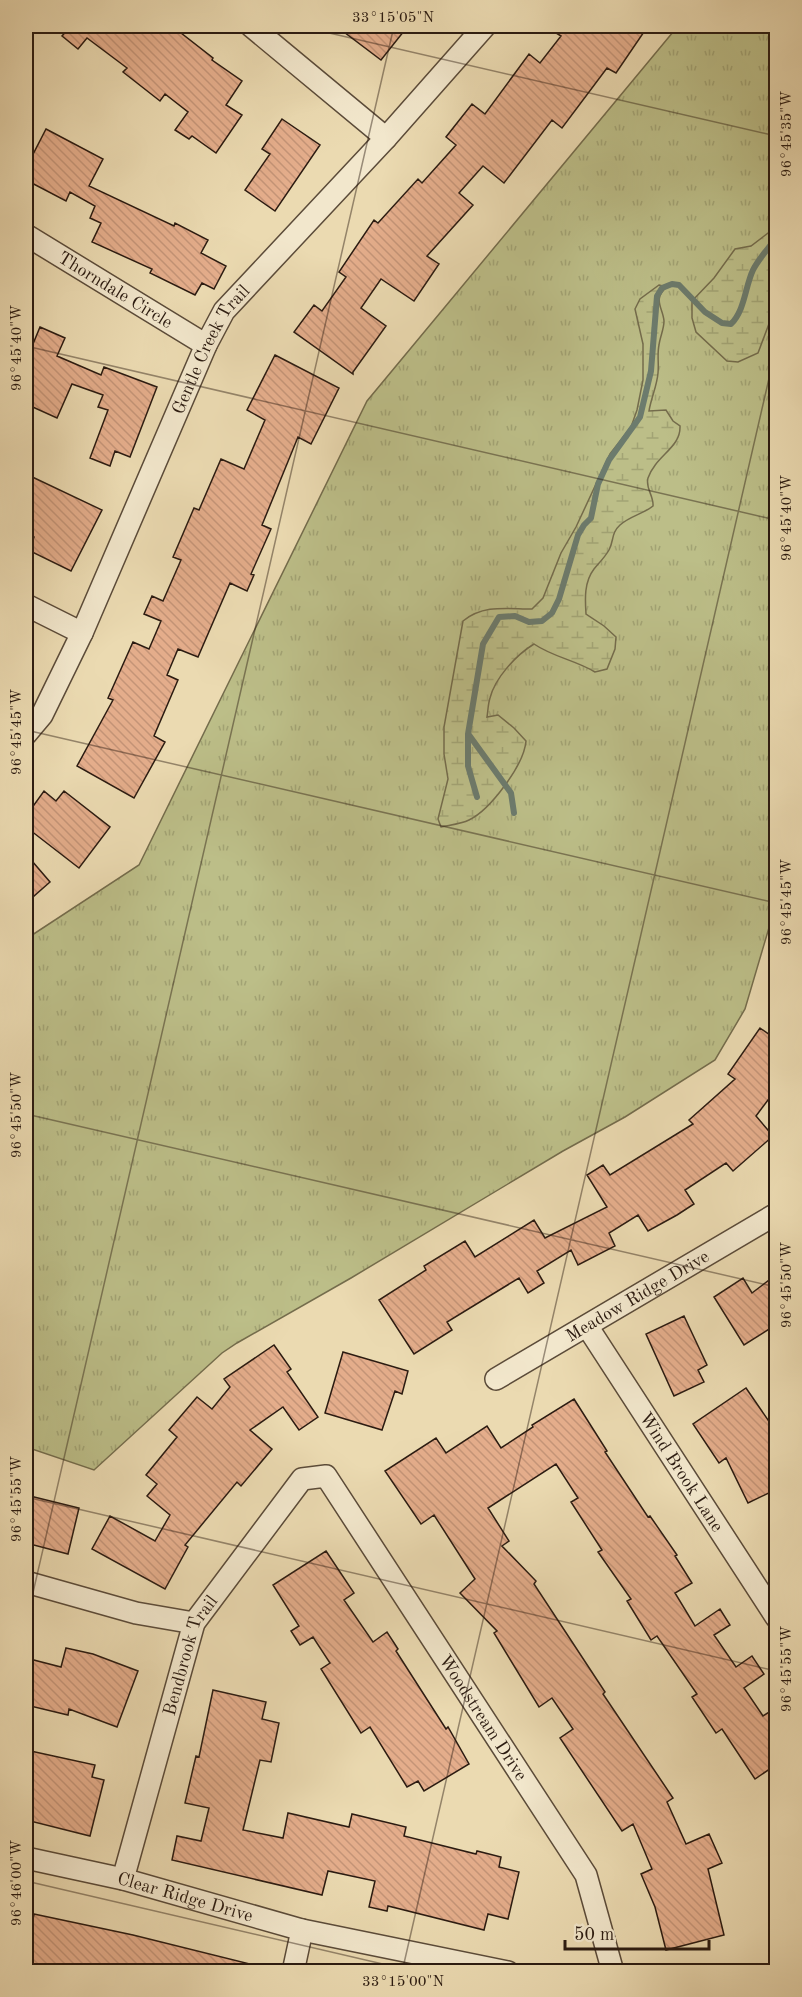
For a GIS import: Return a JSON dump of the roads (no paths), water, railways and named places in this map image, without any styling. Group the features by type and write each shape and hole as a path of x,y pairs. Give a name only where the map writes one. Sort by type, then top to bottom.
{"street":[{"path":"251,26 386,138"},
{"name":"Gentle Creek Trail","path":"26,734 42,715 82,633 206,345 224,311 386,138 485,26"},
{"name":"Thorndale Circle","path":"26,235 206,345"},
{"path":"26,605 82,633"},
{"name":"Meadow Ridge Drive","path":"496,1379 777,1214"},
{"name":"Wind Brook Lane","path":"587,1326 777,1617"},
{"name":"Bendbrook Trail","path":"123,1879 194,1623 302,1479 326,1476"},
{"name":"Woodstream Drive","path":"326,1476 586,1875 613,1971"},
{"path":"26,1582 136,1613 194,1623"},
{"name":"Clear Ridge Drive","path":"26,1858 123,1879 302,1930 508,1971"},
{"path":"292,1971 302,1930"}],"waterway":[{"path":"477,797 468,766 468,734 483,644 499,617 515,616 529,622 542,621 552,613 559,599 578,535 591,518 598,484 609,460 640,417 651,371 657,296 662,288 672,284 679,285 705,312 722,323 731,324 742,305 753,270 776,238"},
{"path":"469,735 511,793 514,813"}]}
